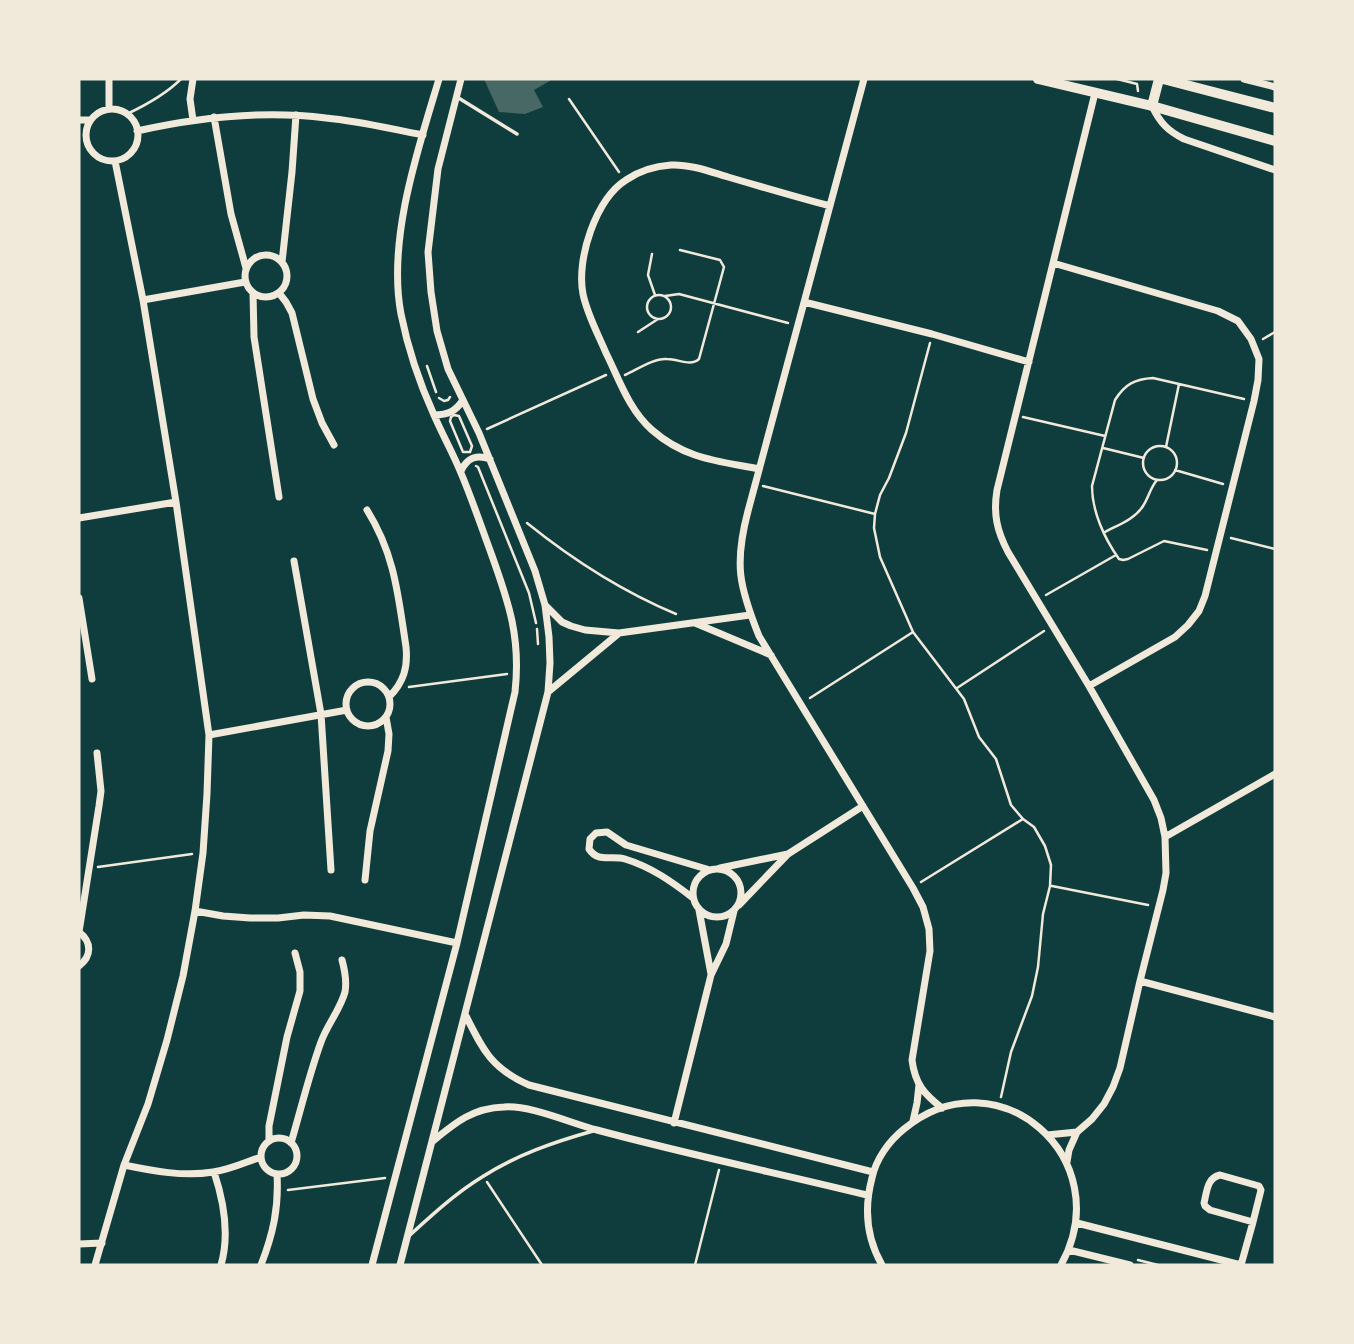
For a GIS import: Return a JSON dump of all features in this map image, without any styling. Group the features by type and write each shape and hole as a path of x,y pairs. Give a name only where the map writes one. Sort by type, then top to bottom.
{"street":[{"path":"109,79 109,109"},
{"path":"192,120 190,99 193,79"},
{"path":"372,1265 457,943 515,692 517,673 511,611 461,471 419,382 401,311 398,275 400,238 422,135 439,79"},
{"path":"400,1265 548,692 550,663 545,606 535,572 490,458 448,369 430,292 428,252 438,169 461,79"},
{"path":"864,79 741,536 739,563 742,590 759,636 923,907 929,929 930,951 912,1060 919,1084 929,1098 942,1108"},
{"path":"1038,79 1152,106 1275,141"},
{"path":"1275,108 1161,79 1152,106 1159,121 1170,132 1275,170"},
{"path":"1244,79 1275,87"},
{"path":"1066,1162 1077,1132 1098,1111 1113,1087 1120,1068 1166,873 1165,837 1154,800 1001,538 996,522 997,490 1095,93"},
{"path":"79,142 100,158 115,161 125,158 137,141 134,121 116,109 101,111 90,120 86,129 89,147"},
{"path":"137,131 192,120 255,114 352,121 422,135"},
{"path":"253,293 273,296 284,288 287,275 282,262 296,115"},
{"path":"214,117 231,214 246,268"},
{"path":"79,120 90,120"},
{"path":"95,1265 124,1165 148,1104 183,976 203,853 209,735 176,502 143,300 115,161"},
{"path":"759,469 695,456 650,429 634,410 589,314 582,292 586,243 595,220 608,199 625,181 648,169 673,165 710,172 830,206"},
{"path":"279,497 254,337 253,293 245,282 244,275 246,268 256,257 270,255 282,262"},
{"path":"1053,263 1219,311 1238,321 1251,339 1259,359 1254,401 1199,611 1175,637 1089,686"},
{"path":"143,300 245,282"},
{"path":"279,293 292,313 313,399 334,445"},
{"path":"804,302 1029,362"},
{"path":"434,415 451,412 463,400"},
{"path":"461,471 464,463 472,457 490,458"},
{"path":"79,518 176,502"},
{"path":"367,510 383,540 394,573 406,647 404,676 389,697"},
{"path":"294,561 321,715 331,870"},
{"path":"79,598 92,679"},
{"path":"545,606 570,626 618,633 751,614"},
{"path":"695,622 771,655"},
{"path":"548,692 618,633"},
{"path":"365,880 370,831 388,751 386,718 390,708 389,697 379,684 370,681 354,686 346,701 347,710 354,721 367,726 386,718"},
{"path":"209,735 347,710"},
{"path":"79,966 87,959 89,952 89,944 79,932 101,791 97,753"},
{"path":"1165,837 1275,774"},
{"path":"699,910 713,918 720,918 736,908 788,854 863,806"},
{"path":"674,1123 711,975 726,944 741,897 741,889 733,874 726,870 626,845 607,832 596,833 590,839 589,849 595,856 621,858 659,873 693,898"},
{"path":"621,858 626,845"},
{"path":"711,975 699,910 693,898 696,881 702,874 714,869 788,854"},
{"path":"195,911 250,918 330,916 457,943"},
{"path":"270,1141 269,1126 300,991 300,972 295,953"},
{"path":"291,1143 321,1042 346,989 342,960"},
{"path":"1140,981 1275,1017"},
{"path":"464,1014 484,1051 496,1065 511,1077 529,1085 873,1172"},
{"path":"913,1121 919,1084"},
{"path":"881,1264 871,1241 867,1195 873,1172 883,1152 897,1135 927,1113 961,1104 980,1104 999,1107 1025,1118 1047,1135 1066,1162 1076,1192 1077,1223 1069,1250 1061,1265"},
{"path":"433,1141 467,1115 486,1108 506,1106 867,1195"},
{"path":"1047,1135 1077,1132"},
{"path":"281,1138 291,1143 297,1152 296,1163 288,1172 277,1174 268,1171 261,1157 263,1148 270,1141 281,1138"},
{"path":"124,1165 184,1174 214,1172 261,1157"},
{"path":"214,1172 225,1215 226,1238 221,1265"},
{"path":"261,1265 274,1226 277,1174"},
{"path":"1077,1223 1241,1265 1253,1222 1261,1190 1259,1186 1220,1175 1210,1181 1204,1203 1207,1208 1253,1222"},
{"path":"79,1244 102,1243"},
{"path":"1069,1250 1131,1262"}],"lane":[{"path":"456,96 517,134"},
{"path":"406,1239 446,1203 483,1176 545,1146 597,1130"}],"path":[{"path":"127,114 166,93 181,79"},
{"path":"1117,79 1138,84"},
{"path":"569,99 625,181"},
{"path":"479,433 617,374 660,359 696,362 724,267 720,260 680,250"},
{"path":"652,254 648,275 655,295"},
{"path":"665,296 678,293 798,326"},
{"path":"638,332 670,312 671,303 660,294 651,297 647,306 650,314 658,319"},
{"path":"1253,344 1275,332"},
{"path":"932,334 906,433 880,495 875,514 875,536 880,557 914,632 964,699 979,737 996,759 1012,804 1023,819 1034,827 1045,846 1051,866 1032,996 1011,1052 999,1107"},
{"path":"1216,552 1164,541 1123,560 1119,559 1094,512 1092,486 1115,400 1121,390 1130,383 1153,377 1254,401"},
{"path":"1166,447 1179,384"},
{"path":"454,415 459,416 472,446 470,452 463,452 450,421 454,415"},
{"path":"1016,416 1105,436"},
{"path":"1102,447 1144,458"},
{"path":"1155,447 1166,447 1174,454 1177,465 1168,478 1157,480 1144,469 1144,458 1155,447"},
{"path":"1175,470 1233,487"},
{"path":"1104,532 1137,514 1157,480"},
{"path":"755,484 875,514"},
{"path":"511,510 598,575 645,601 695,622"},
{"path":"1220,536 1275,549"},
{"path":"1037,600 1116,555"},
{"path":"957,688 1052,625"},
{"path":"801,704 914,632"},
{"path":"397,688 517,673"},
{"path":"913,888 1023,819"},
{"path":"89,868 203,853"},
{"path":"1050,886 1158,907"},
{"path":"695,1265 722,1160"},
{"path":"483,1176 542,1265"},
{"path":"278,1192 396,1177"},
{"path":"1131,1262 1158,1265"}],"building":[{"path":"484,79 553,79 534,90 543,107 525,114 499,112"}]}
